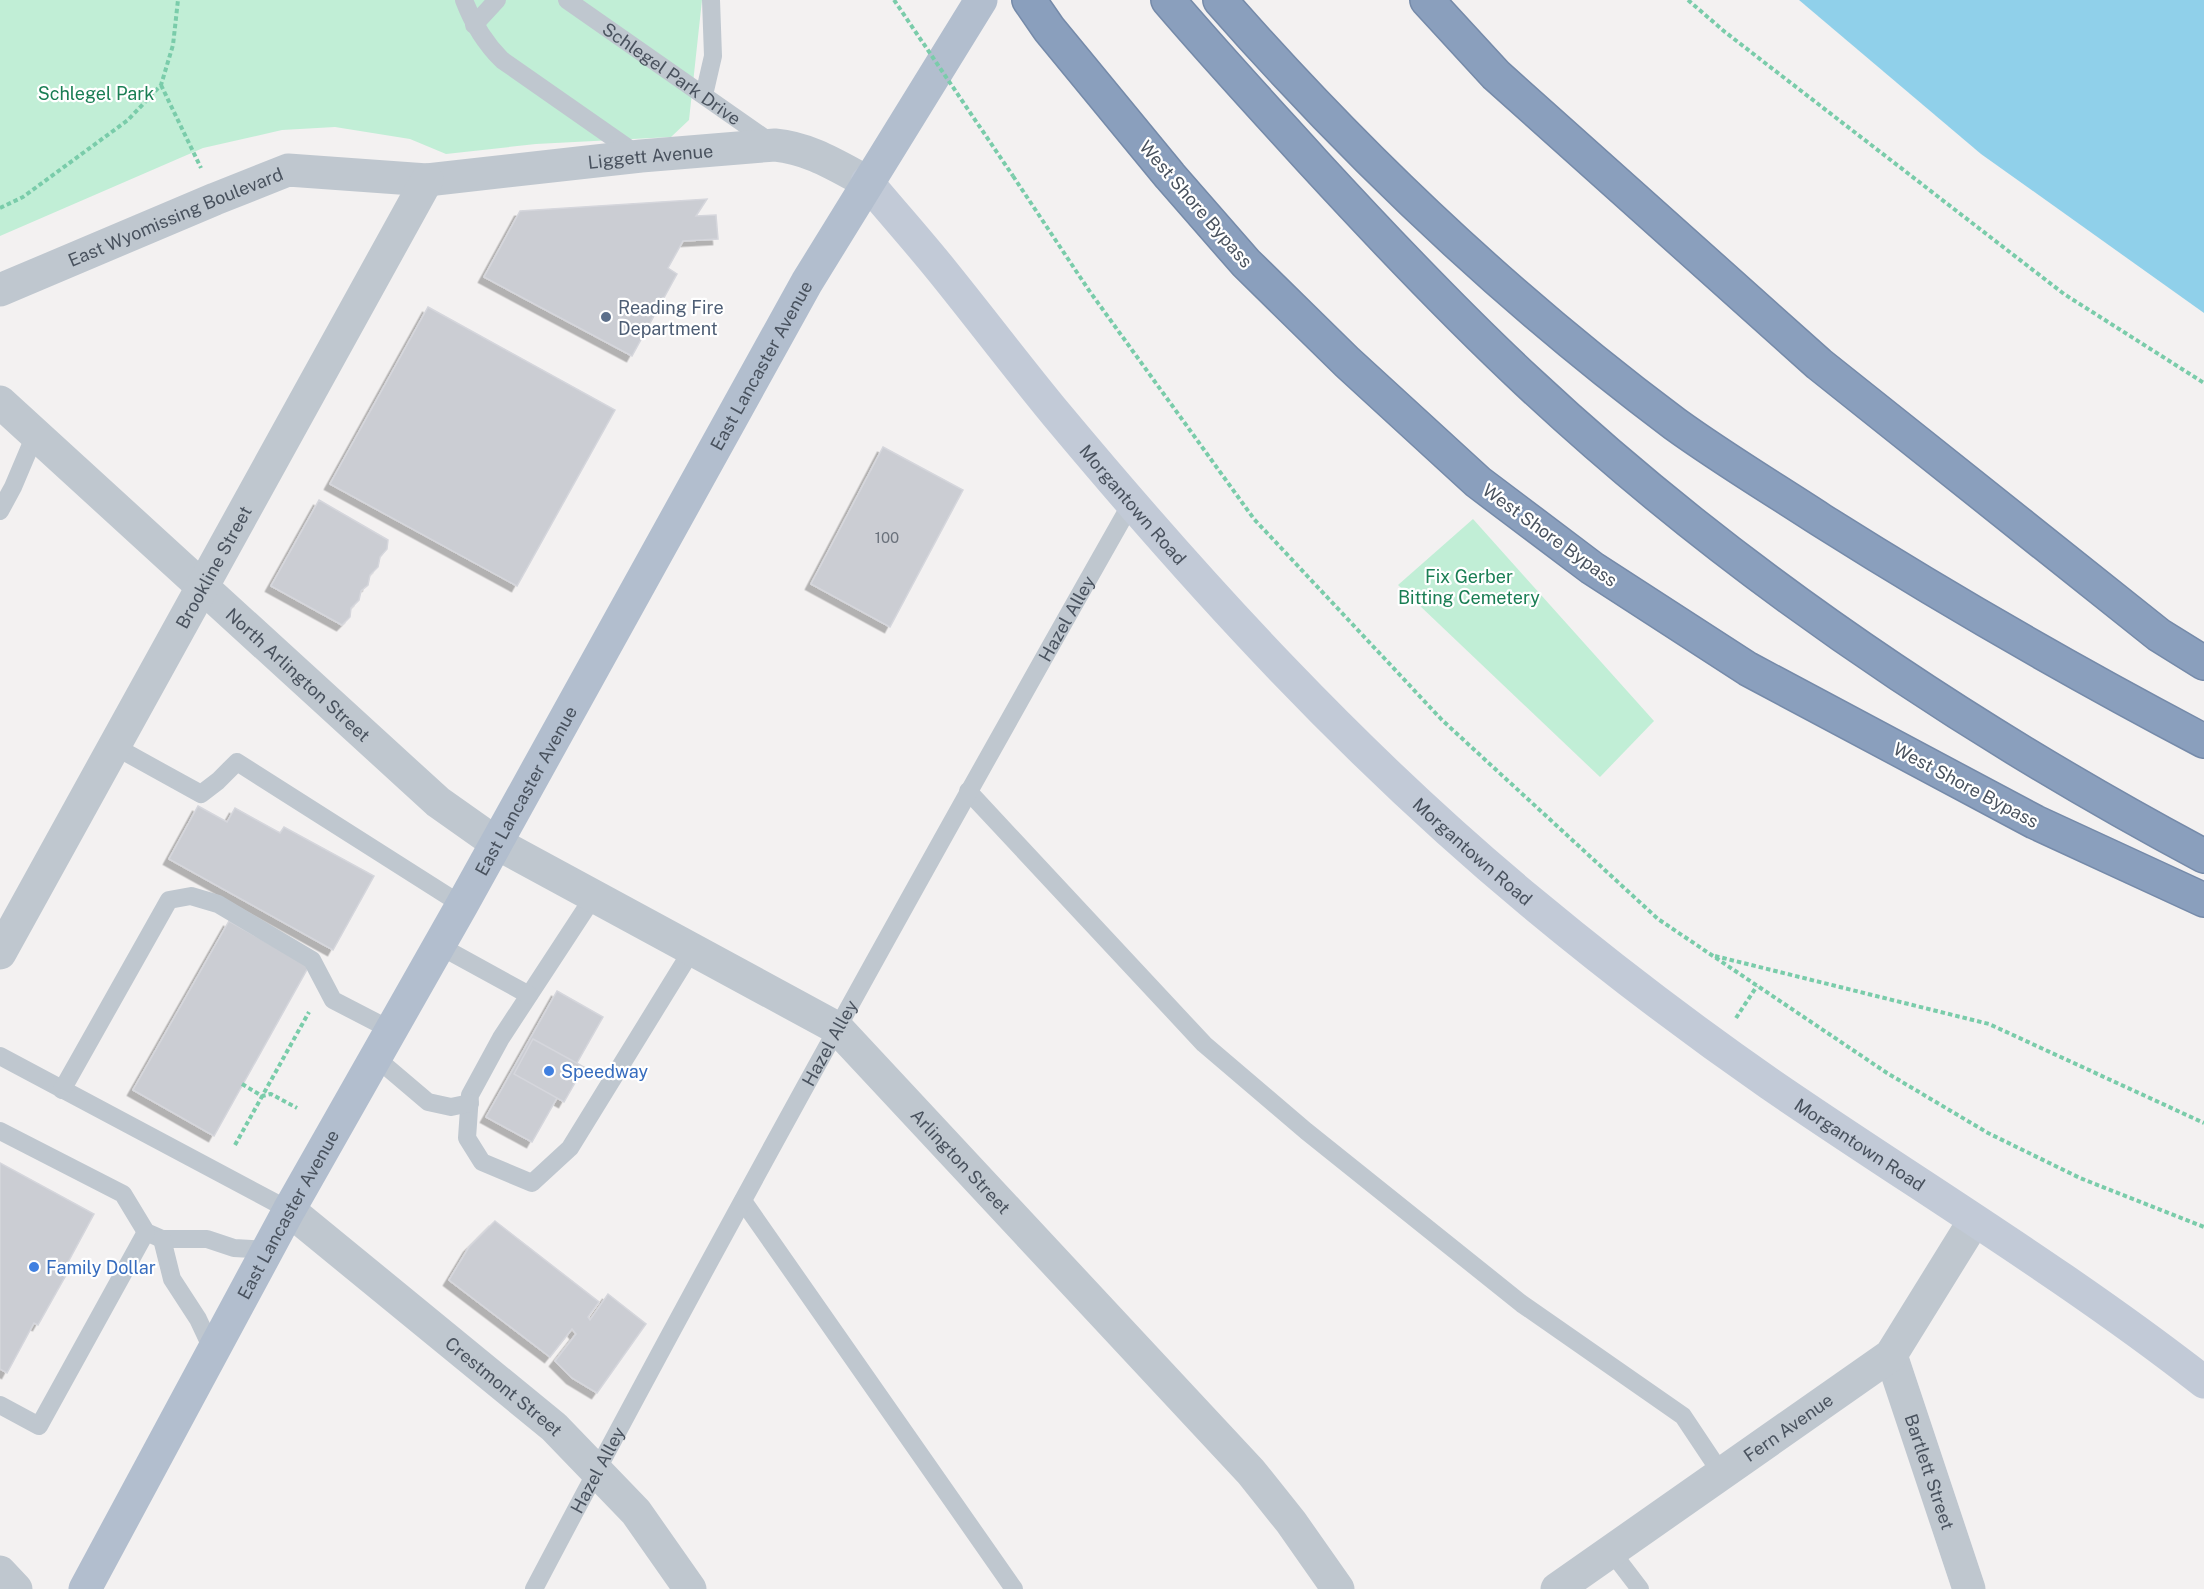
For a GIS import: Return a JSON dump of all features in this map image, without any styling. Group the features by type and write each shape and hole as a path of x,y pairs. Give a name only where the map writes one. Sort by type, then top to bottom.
{"highway":[{"name":"West Shore Bypass","path":"1029,0 1049,29 1170,176 1246,263 1347,362 1478,482 1592,568 1748,669 2035,822 2204,900"},
{"path":"1168,0 1380,234 1454,311 1527,382 1670,506 1773,585 1918,686 2077,784 2204,856"},
{"path":"1220,0 1329,118 1471,256 1540,317 1669,419 1741,469 1931,588 2031,647 2204,741"},
{"path":"1427,0 1496,75 1819,364 2159,635 2204,663"}],"main road":[{"name":"East Lancaster Avenue","path":"85,1589 289,1210 462,905 807,282 981,0"},
{"name":"Morgantown Road","path":"867,182 939,267 1056,414 1227,612 1376,762 1528,899 1608,964 1710,1041 2153,1343 2204,1382"}],"street":[{"name":"Liggett Avenue","path":"427,180 641,156 775,145 793,147 811,153 867,182"},
{"name":"East Wyomissing Boulevard","path":"0,290 288,170 427,180"},
{"name":"Brookline Street","path":"0,953 427,180"},
{"name":"North Arlington Street","path":"0,402 438,802 496,843"},
{"name":"Arlington Street","path":"496,843 837,1029 1251,1472 1291,1522 1338,1589"},
{"name":"Crestmont Street","path":"289,1210 554,1427 636,1512 690,1589"},
{"name":"Fern Avenue","path":"1557,1589 1891,1355 1974,1221"},
{"name":"Bartlett Street","path":"1891,1355 1970,1589"},
{"path":"0,1572 16,1589"}],"lane":[{"path":"464,0 474,25 486,44 502,60 641,156"},
{"path":"474,25 497,0"},
{"name":"Schlegel Park Drive","path":"567,0 775,145"},
{"path":"704,95 713,56 711,0"},
{"path":"0,511 35,435"},
{"name":"Hazel Alley","path":"534,1589 632,1402 837,1029 968,791 1132,502"},
{"path":"114,746 201,794 237,762 462,905"},
{"path":"968,791 1204,1044 1306,1131 1522,1304 1683,1416 1721,1473"},
{"path":"62,1090 169,900 190,896 218,904 312,960 333,1000 383,1044 428,1102 451,1107 470,1103"},
{"path":"594,896 501,1038 470,1095 467,1138 482,1162 532,1183 570,1148 692,950"},
{"path":"438,945 529,995"},
{"path":"0,1056 289,1210"},
{"path":"0,1131 123,1194 154,1235 172,1279 198,1319 213,1351"},
{"path":"743,1201 1014,1589"},
{"path":"154,1235 207,1239 234,1248 267,1250"},
{"path":"0,1405 39,1426 154,1235"},
{"path":"1611,1551 1641,1589"}],"path":[{"path":"0,208 22,197 128,120 161,85 173,45 178,0"},
{"path":"894,0 1088,289 1254,519 1442,720 1658,919 1887,1073 1988,1133 2080,1178 2204,1227"},
{"path":"1688,0 1725,32 2064,294 2204,383"},
{"path":"161,85 215,199"},
{"path":"1712,956 1989,1024 2204,1123"},
{"path":"234,1145 311,1008"},
{"path":"242,1084 262,1096 271,1094 297,1108"}],"green space":[{"name":"Schlegel Park","path":"0,0 702,0 689,120 671,137 536,144 446,154 410,139 335,127 282,130 203,148 0,236"},
{"name":"Fix Gerber Bitting Cemetery","path":"1473,519 1654,721 1600,777 1398,585"}],"water":[{"path":"1799,0 2204,0 2204,313 1981,154"}],"building":[{"name":"Reading Fire Department","path":"707,199 696,216 716,215 718,239 683,241 668,268 677,274 632,356 484,277 520,211"},
{"path":"428,307 615,410 517,586 330,484"},
{"path":"883,447 963,490 890,627 811,584"},
{"path":"319,500 388,540 387,549 380,557 378,567 370,575 368,585 361,591 359,600 351,608 350,617 342,625 271,586"},
{"path":"198,806 227,822 235,808 280,833 284,827 374,876 333,950 169,859"},
{"path":"229,921 309,966 214,1136 133,1090"},
{"name":"Speedway","path":"557,991 603,1017 532,1142 486,1117"},
{"name":"Speedway","path":"533,1039 584,1067 564,1102 514,1074"},
{"name":"Family Dollar","path":"0,1163 94,1214 66,1266 70,1268 38,1325 34,1323 7,1373 0,1369"},
{"path":"495,1221 599,1302 588,1317 590,1320 608,1294 646,1324 597,1393 572,1378 555,1361 576,1334 572,1329 550,1357 449,1280 469,1247"}],"place":[{"name":"Reading Fire Department","path":"606,317"},
{"name":"Speedway","path":"549,1071"},
{"name":"Family Dollar","path":"34,1267"}]}
